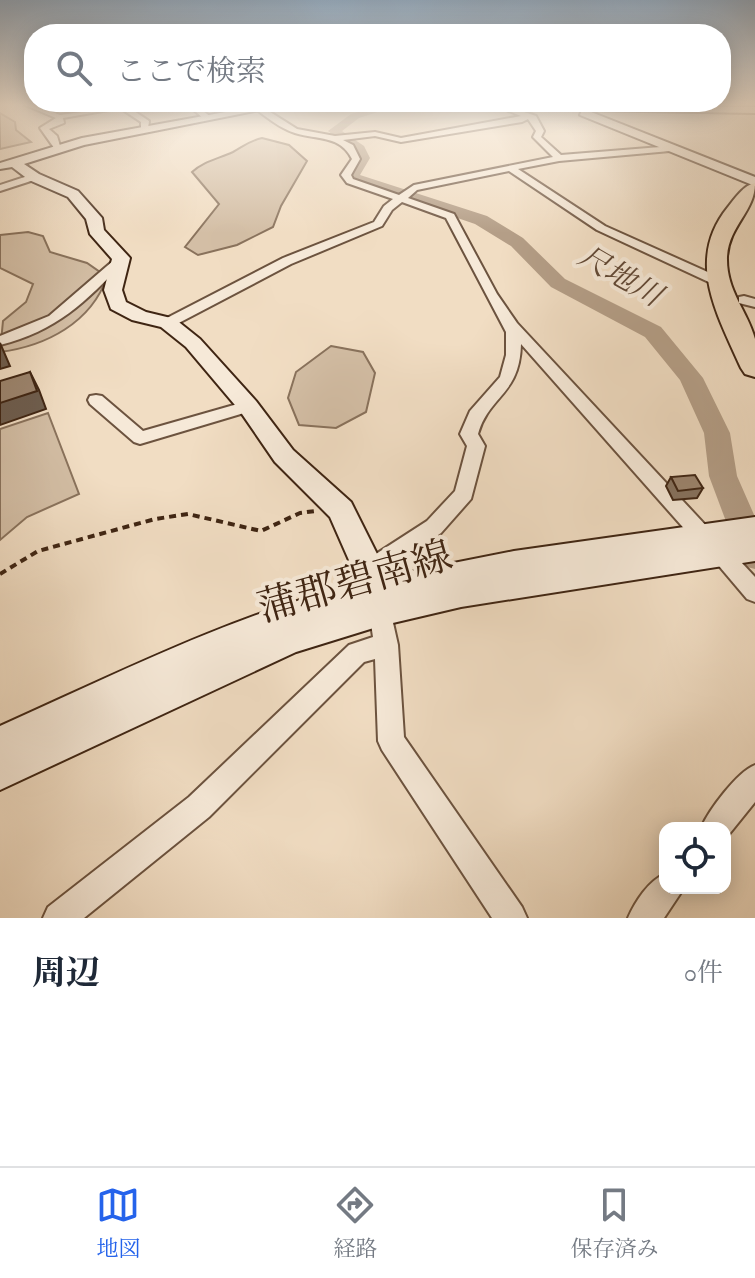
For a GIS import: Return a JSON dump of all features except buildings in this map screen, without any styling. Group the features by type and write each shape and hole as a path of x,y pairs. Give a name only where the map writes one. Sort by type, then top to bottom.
{"highway":[{"path":"755,185 733,209 715,249 717,281 755,368"},
{"path":"724,226 755,200"},
{"path":"755,212 739,236 735,261 755,325"}],"street":[{"path":"7,165 62,148"},
{"path":"350,148 356,159 346,175 350,181 450,216 491,294 512,326 738,540 755,592"},
{"path":"548,148 559,158"},
{"path":"168,323 287,261 378,224 388,208 424,185 559,158 670,148 755,185"},
{"path":"7,165 73,194 94,218 96,231 121,258"},
{"path":"510,168 601,228 717,281"},
{"path":"0,188 34,177"},
{"path":"121,258 113,290 118,305 139,316 168,323 193,343 248,406 284,456 341,510 376,590 386,645 391,741 511,918"},
{"path":"0,341 31,332 66,314 121,258"},
{"path":"376,590 464,494 476,446 469,434 474,413 506,382 515,340 512,326"},
{"path":"96,400 140,438 248,406"},
{"name":"蒲郡碧南線","path":"0,746 277,622 376,590 461,593 738,540"},
{"name":"蒲郡碧南線","path":"0,770 289,638 376,590"},
{"path":"59,918 199,807 357,653 386,645"},
{"path":"721,822 755,779"},
{"path":"644,918 663,894"}],"path":[{"path":"0,574 38,551 155,519 188,514 213,517 261,531 300,513 341,510"}],"shaded area":[{"path":"240,148 292,148 307,161 281,206 273,227 237,245 198,255 185,247 219,204 192,172"},
{"path":"28,232 43,236 50,252 87,263 107,277 90,307 65,330 34,344 0,352 3,321 26,302 33,284 0,268 0,235"},
{"path":"331,346 363,352 375,373 366,412 336,428 299,425 288,398 296,372"},
{"path":"48,413 79,494 27,517 0,540 0,429"}],"waterway":[{"name":"尺地川","path":"357,148 363,158 353,175 355,178 481,220 517,242 558,283 653,332 691,378 717,433 723,476 755,556"}]}
